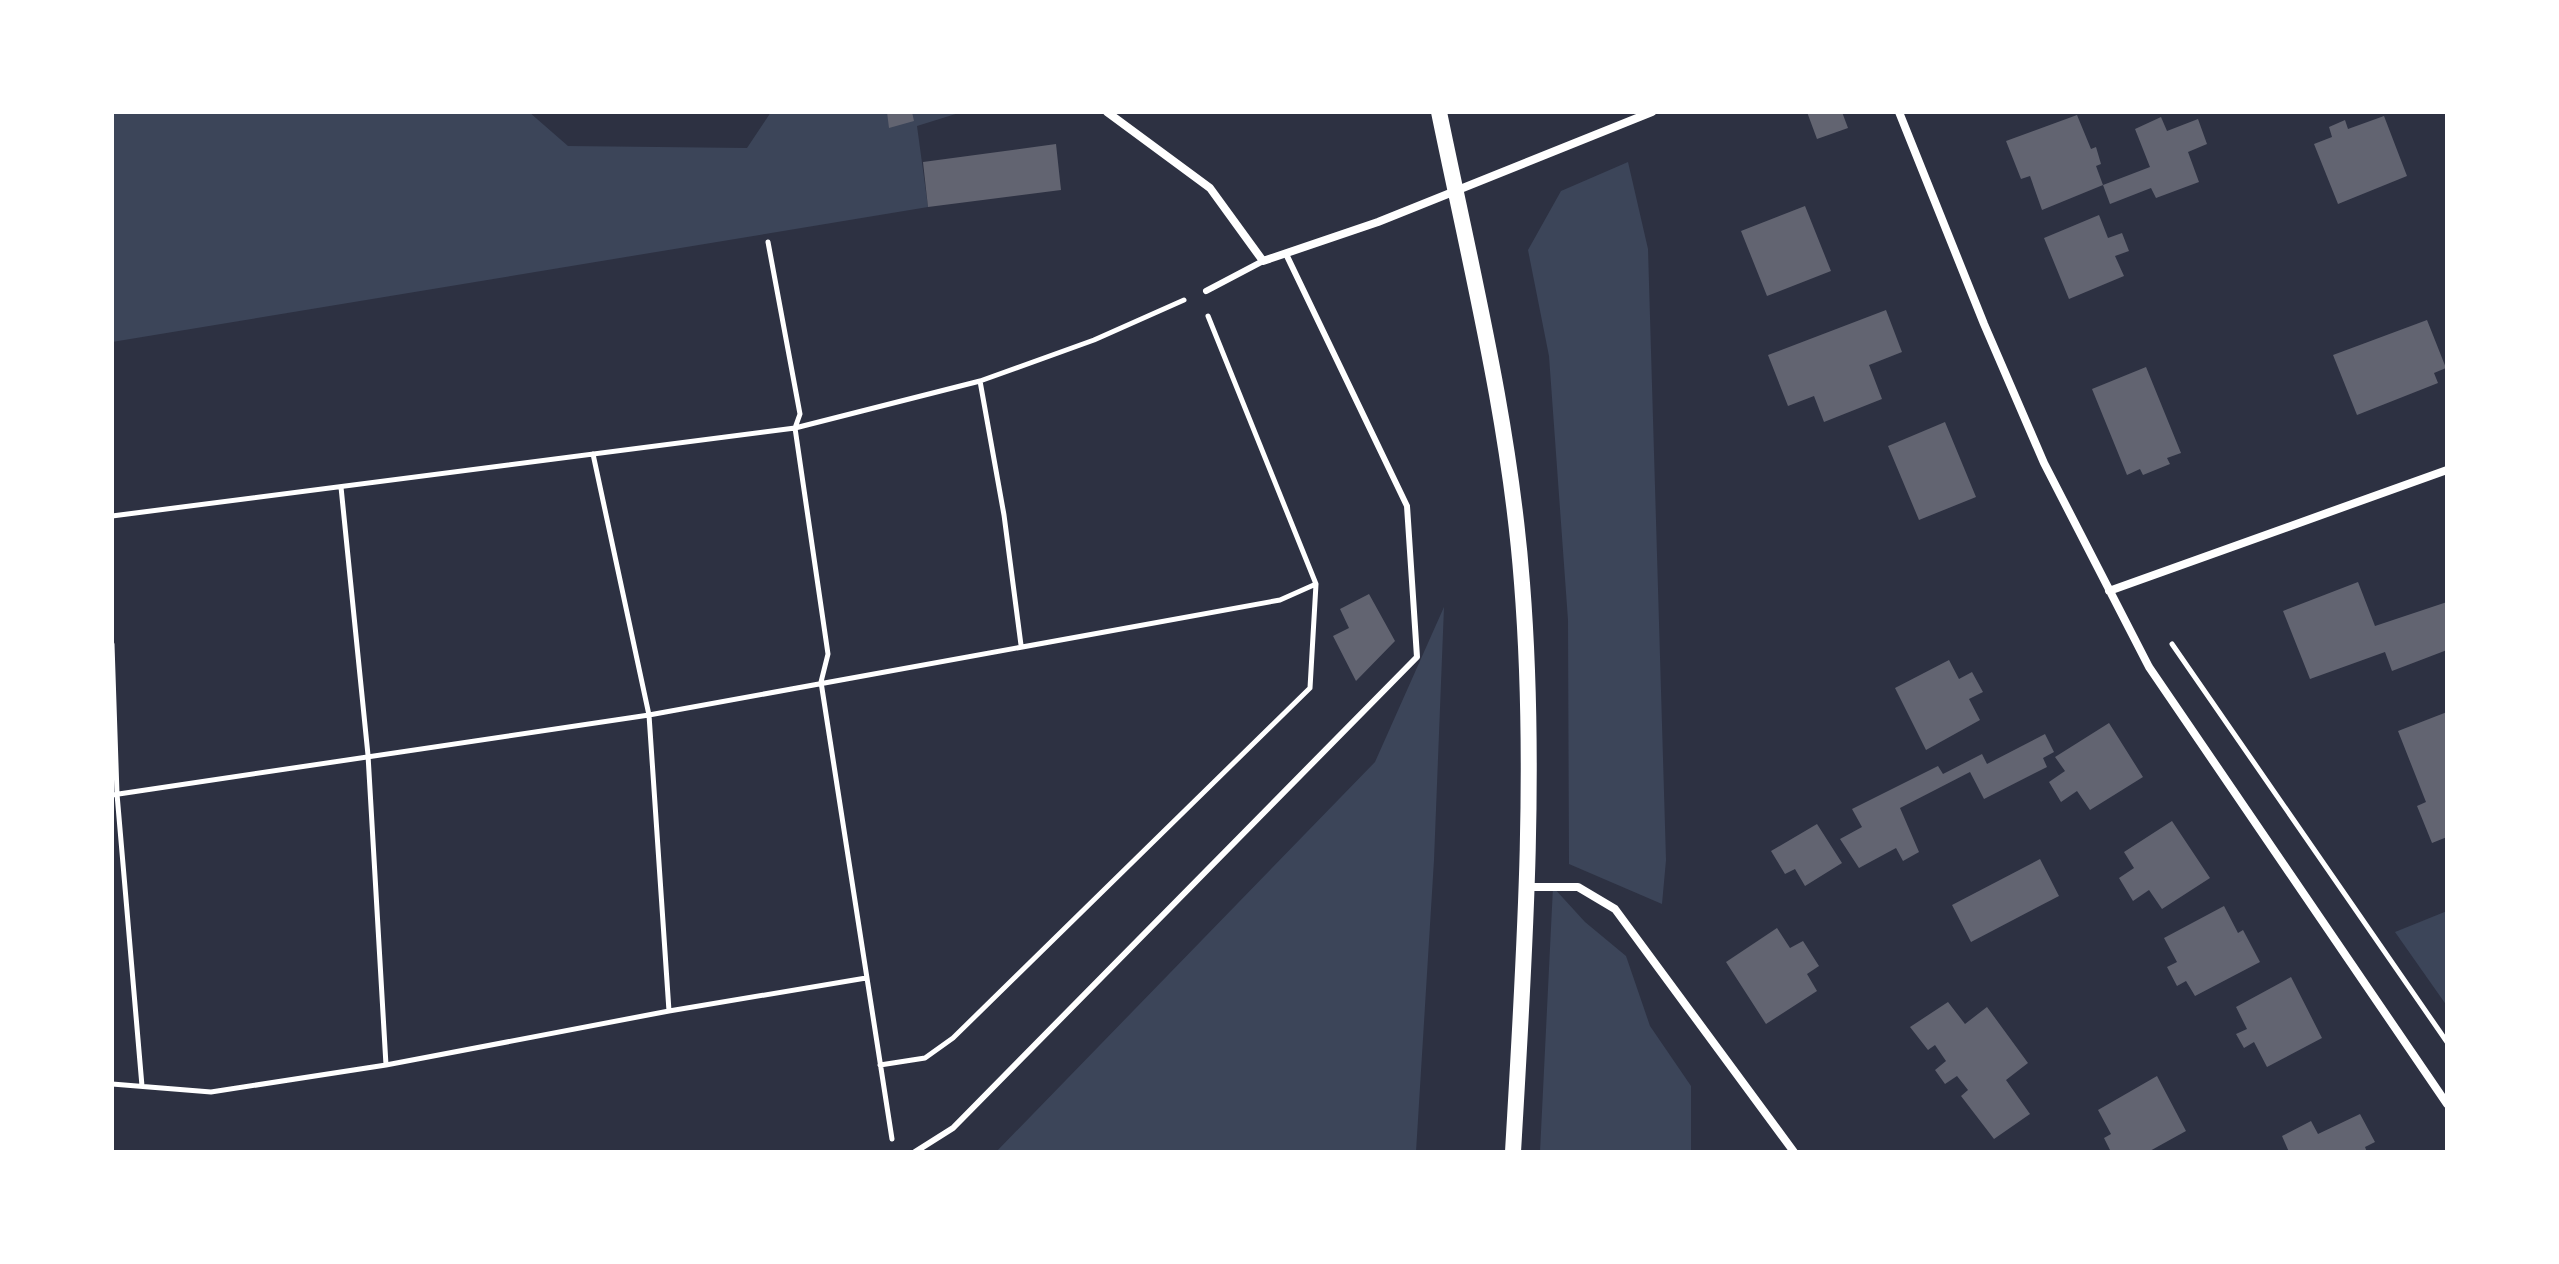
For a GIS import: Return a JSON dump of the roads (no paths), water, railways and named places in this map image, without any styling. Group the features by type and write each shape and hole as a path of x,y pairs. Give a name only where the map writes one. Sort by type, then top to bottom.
{"main road":[{"path":"1439,112 1501,413 1522,582 1529,742 1527,887 1513,1152"}],"street":[{"path":"1107,112 1210,188 1263,261 1378,222 1455,188 1652,112"},
{"path":"1899,112 2032,435 2149,667 2221,777 2447,1104"},
{"path":"2109,591 2447,470"},
{"path":"1527,887 1578,887 1615,909 1794,1152"}],"lane":[{"path":"915,1152 953,1128 1417,657 1407,506 1286,254"},
{"path":"1206,291 1263,261"}]}
